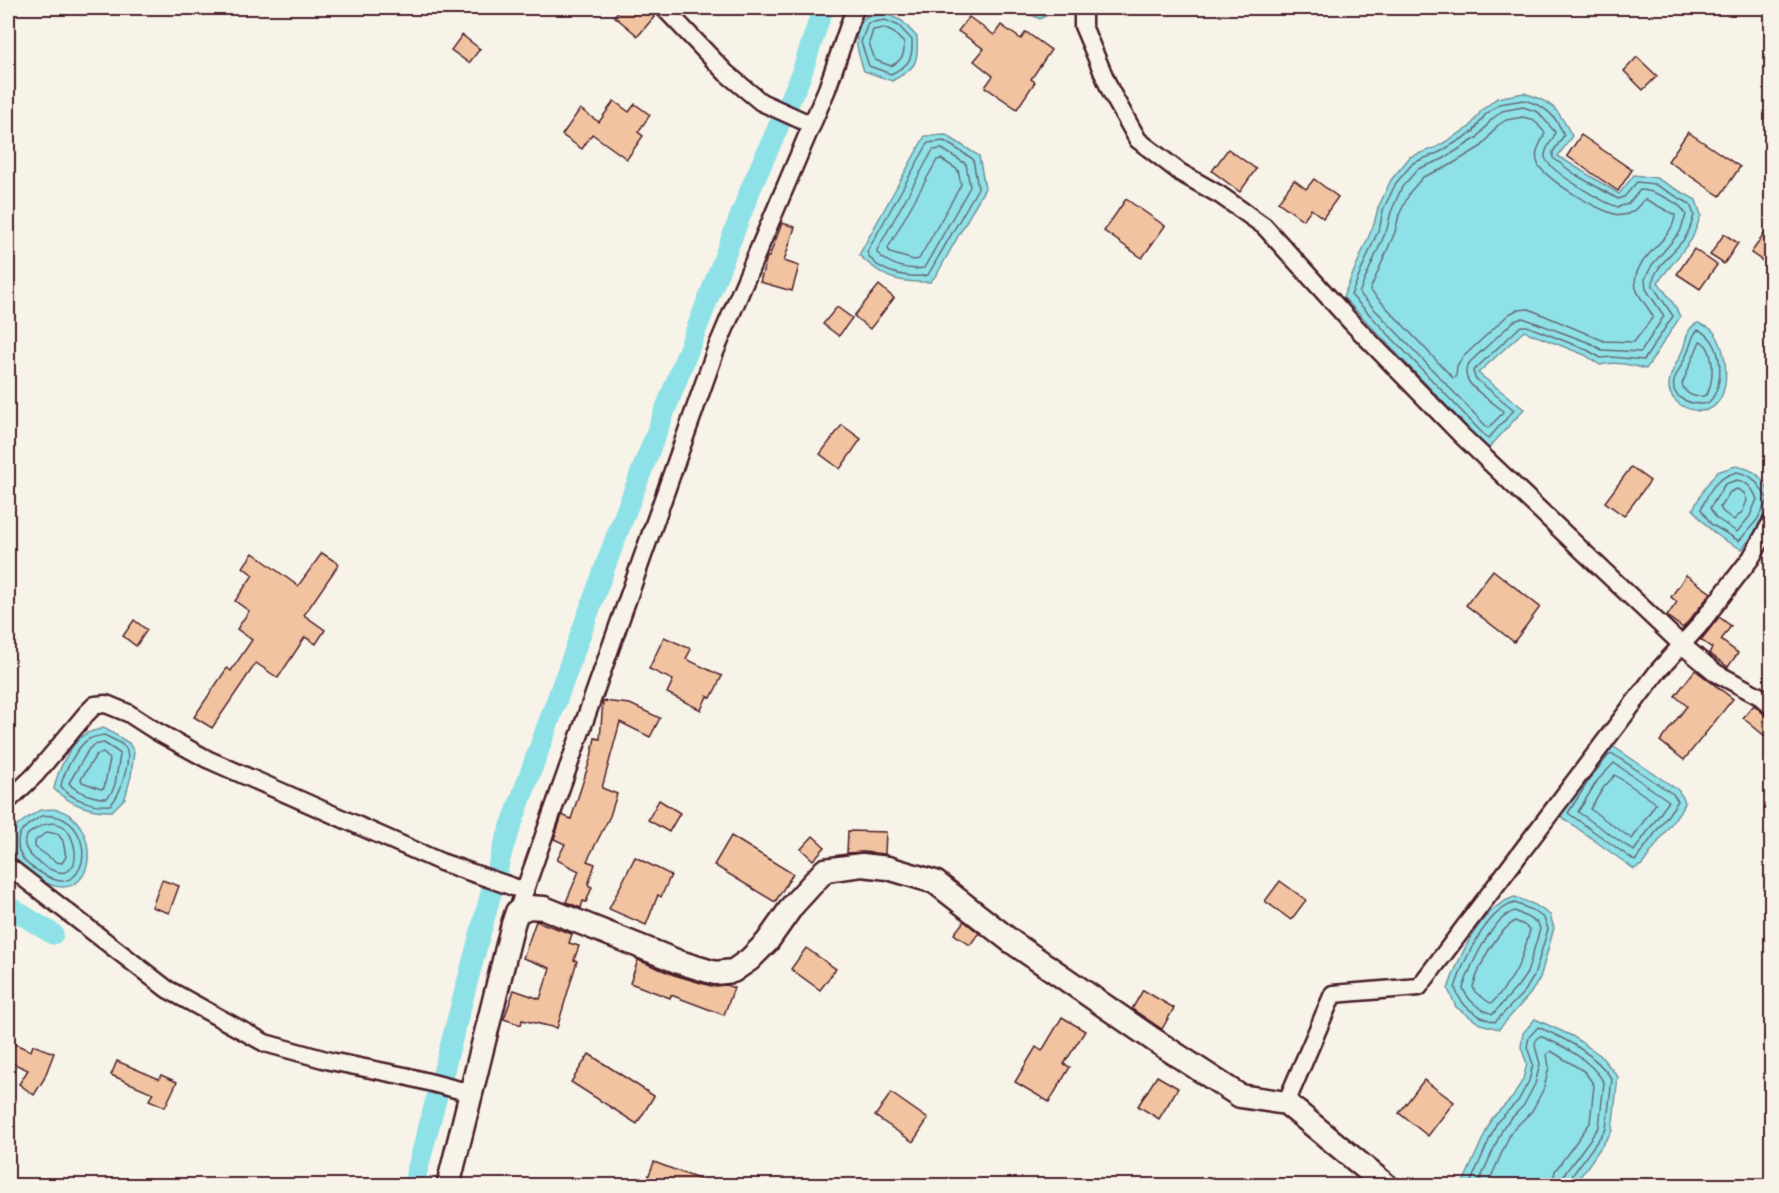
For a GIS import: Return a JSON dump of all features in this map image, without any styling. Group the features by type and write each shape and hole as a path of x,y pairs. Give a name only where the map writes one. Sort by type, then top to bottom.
{"street":[{"path":"664,8 726,73 761,102 812,125"},
{"path":"448,1185 513,924 715,352 828,89 855,8"},
{"path":"1083,8 1083,26 1111,92 1138,140 1181,173 1220,195 1264,226 1350,321 1460,434 1682,645 1716,673 1761,697 1772,707"},
{"path":"1286,1103 1333,994 1419,987 1658,671 1682,645 1751,558 1772,521"},
{"path":"8,801 35,775 95,705 106,704 128,713 207,759 441,862 529,907 544,908 715,974 733,971 749,960 767,942 793,905 825,870 862,865 888,868 935,882 1012,942 1154,1041 1240,1096 1286,1103 1387,1185"},
{"path":"8,866 167,989 265,1043 330,1061 405,1076 471,1093"}],"water":[{"path":"1017,8 1060,8 1040,19"},
{"path":"886,14 902,21 917,37 914,64 892,81 864,71 857,43 858,31 865,17"},
{"path":"1524,93 1554,108 1572,136 1558,156 1619,194 1634,175 1656,178 1696,200 1701,215 1692,239 1658,282 1680,317 1646,369 1617,363 1600,365 1585,355 1524,331 1478,373 1524,409 1488,449 1343,297 1391,180 1410,157 1437,147 1470,127 1481,111 1497,98"},
{"path":"946,135 979,156 985,188 937,274 930,282 891,278 859,255 925,136"},
{"path":"1698,323 1711,329 1717,337 1722,349 1726,377 1719,401 1711,408 1699,411 1678,403 1669,390 1670,377 1686,337"},
{"path":"1736,466 1750,470 1757,475 1766,486 1770,503 1764,520 1742,549 1714,533 1693,509 1717,472"},
{"path":"104,728 129,743 134,752 125,798 112,811 81,806 66,799 54,789 61,767 74,744 85,734"},
{"path":"1614,747 1678,790 1685,804 1642,865 1634,869 1562,817 1560,811 1606,749"},
{"path":"56,809 70,816 80,825 86,838 87,865 83,876 74,884 62,887 42,881 25,870 15,856 12,843 14,830 40,810"},
{"path":"1515,897 1535,905 1550,915 1554,928 1540,978 1530,994 1499,1029 1480,1024 1456,1007 1448,989 1465,948 1481,922 1491,911"},
{"path":"1535,1019 1572,1036 1600,1055 1618,1077 1612,1131 1572,1185 1462,1185 1492,1118 1513,1097 1523,1079 1527,1064 1521,1047 1523,1033"}],"building":[{"path":"621,8 643,8 654,17 638,36 614,16"},
{"path":"969,17 994,35 1001,25 1021,39 1026,32 1051,50 1031,79 1035,82 1017,109 985,87 993,76 974,61 984,49 958,31"},
{"path":"462,35 480,49 469,63 451,50"},
{"path":"1637,57 1657,76 1643,90 1624,71"},
{"path":"614,101 629,112 635,104 650,115 638,132 643,136 627,159 592,134 582,149 562,135 580,109 599,122"},
{"path":"1688,132 1740,167 1720,196 1668,161"},
{"path":"1581,135 1632,170 1618,191 1567,156"},
{"path":"1228,149 1256,169 1240,192 1212,171"},
{"path":"1314,179 1338,197 1323,218 1311,209 1303,220 1278,202 1294,180 1306,189"},
{"path":"1126,199 1165,226 1142,258 1104,231"},
{"path":"782,223 795,227 784,261 799,266 792,291 760,282 767,257 769,257"},
{"path":"1772,223 1772,267 1751,253"},
{"path":"1724,234 1738,243 1724,264 1710,255"},
{"path":"1694,249 1717,265 1700,289 1677,274"},
{"path":"879,285 894,298 870,329 854,316"},
{"path":"837,307 852,318 839,336 823,324"},
{"path":"842,425 861,439 840,469 820,454"},
{"path":"1631,467 1650,481 1624,516 1605,502"},
{"path":"253,553 298,586 322,553 339,564 304,615 325,630 316,644 305,637 278,678 256,663 212,728 194,717 227,668 231,671 252,640 237,629 249,611 235,601 253,575 243,567"},
{"path":"1493,570 1540,607 1514,642 1466,605"},
{"path":"1686,575 1711,593 1683,628 1667,616 1677,602 1671,597"},
{"path":"1719,617 1731,626 1721,640 1738,653 1728,667 1709,653 1712,648 1701,640"},
{"path":"134,620 147,630 136,646 123,636"},
{"path":"664,637 691,649 686,659 722,676 711,698 707,696 701,710 667,693 673,680 649,669"},
{"path":"1695,670 1733,699 1684,760 1660,741 1687,706 1675,696"},
{"path":"603,701 630,704 660,718 650,737 620,722 602,788 617,794 610,816 587,861 595,864 588,885 592,887 581,908 566,902 579,871 557,860 565,844 554,839 562,815 571,819 595,738 600,739"},
{"path":"1754,705 1765,715 1772,717 1772,742 1743,718"},
{"path":"659,800 680,813 669,832 648,820"},
{"path":"848,831 886,832 885,854 847,853"},
{"path":"731,836 793,874 775,902 714,865"},
{"path":"813,836 825,847 813,860 801,849"},
{"path":"635,857 671,875 661,897 658,895 646,925 609,909"},
{"path":"162,880 179,886 169,913 152,907"},
{"path":"1280,881 1306,900 1291,920 1265,901"},
{"path":"536,921 572,934 569,943 579,946 574,960 577,961 557,1028 522,1020 521,1025 504,1019 514,990 540,999 550,968 523,958"},
{"path":"964,921 979,933 970,945 954,934"},
{"path":"806,948 836,969 820,990 791,969"},
{"path":"638,960 674,975 711,986 726,985 734,988 724,1015 671,995 670,998 630,983"},
{"path":"1143,990 1174,1008 1162,1029 1132,1009"},
{"path":"1062,1017 1085,1031 1064,1064 1070,1067 1049,1102 1015,1082 1036,1047 1042,1051"},
{"path":"8,1041 31,1051 33,1045 54,1053 44,1079 34,1095 19,1084 28,1070 8,1061"},
{"path":"589,1054 654,1096 637,1124 571,1082"},
{"path":"117,1061 159,1079 161,1075 177,1082 165,1107 149,1100 153,1093 111,1075"},
{"path":"1157,1076 1178,1088 1159,1119 1138,1106"},
{"path":"1424,1080 1454,1102 1428,1136 1399,1113"},
{"path":"891,1093 928,1119 913,1142 875,1116"},
{"path":"654,1162 712,1184 712,1185 645,1185"}],"waterway":[{"path":"413,1186 503,848 613,545 751,188 800,78 823,8"},
{"path":"8,906 53,934"}]}
